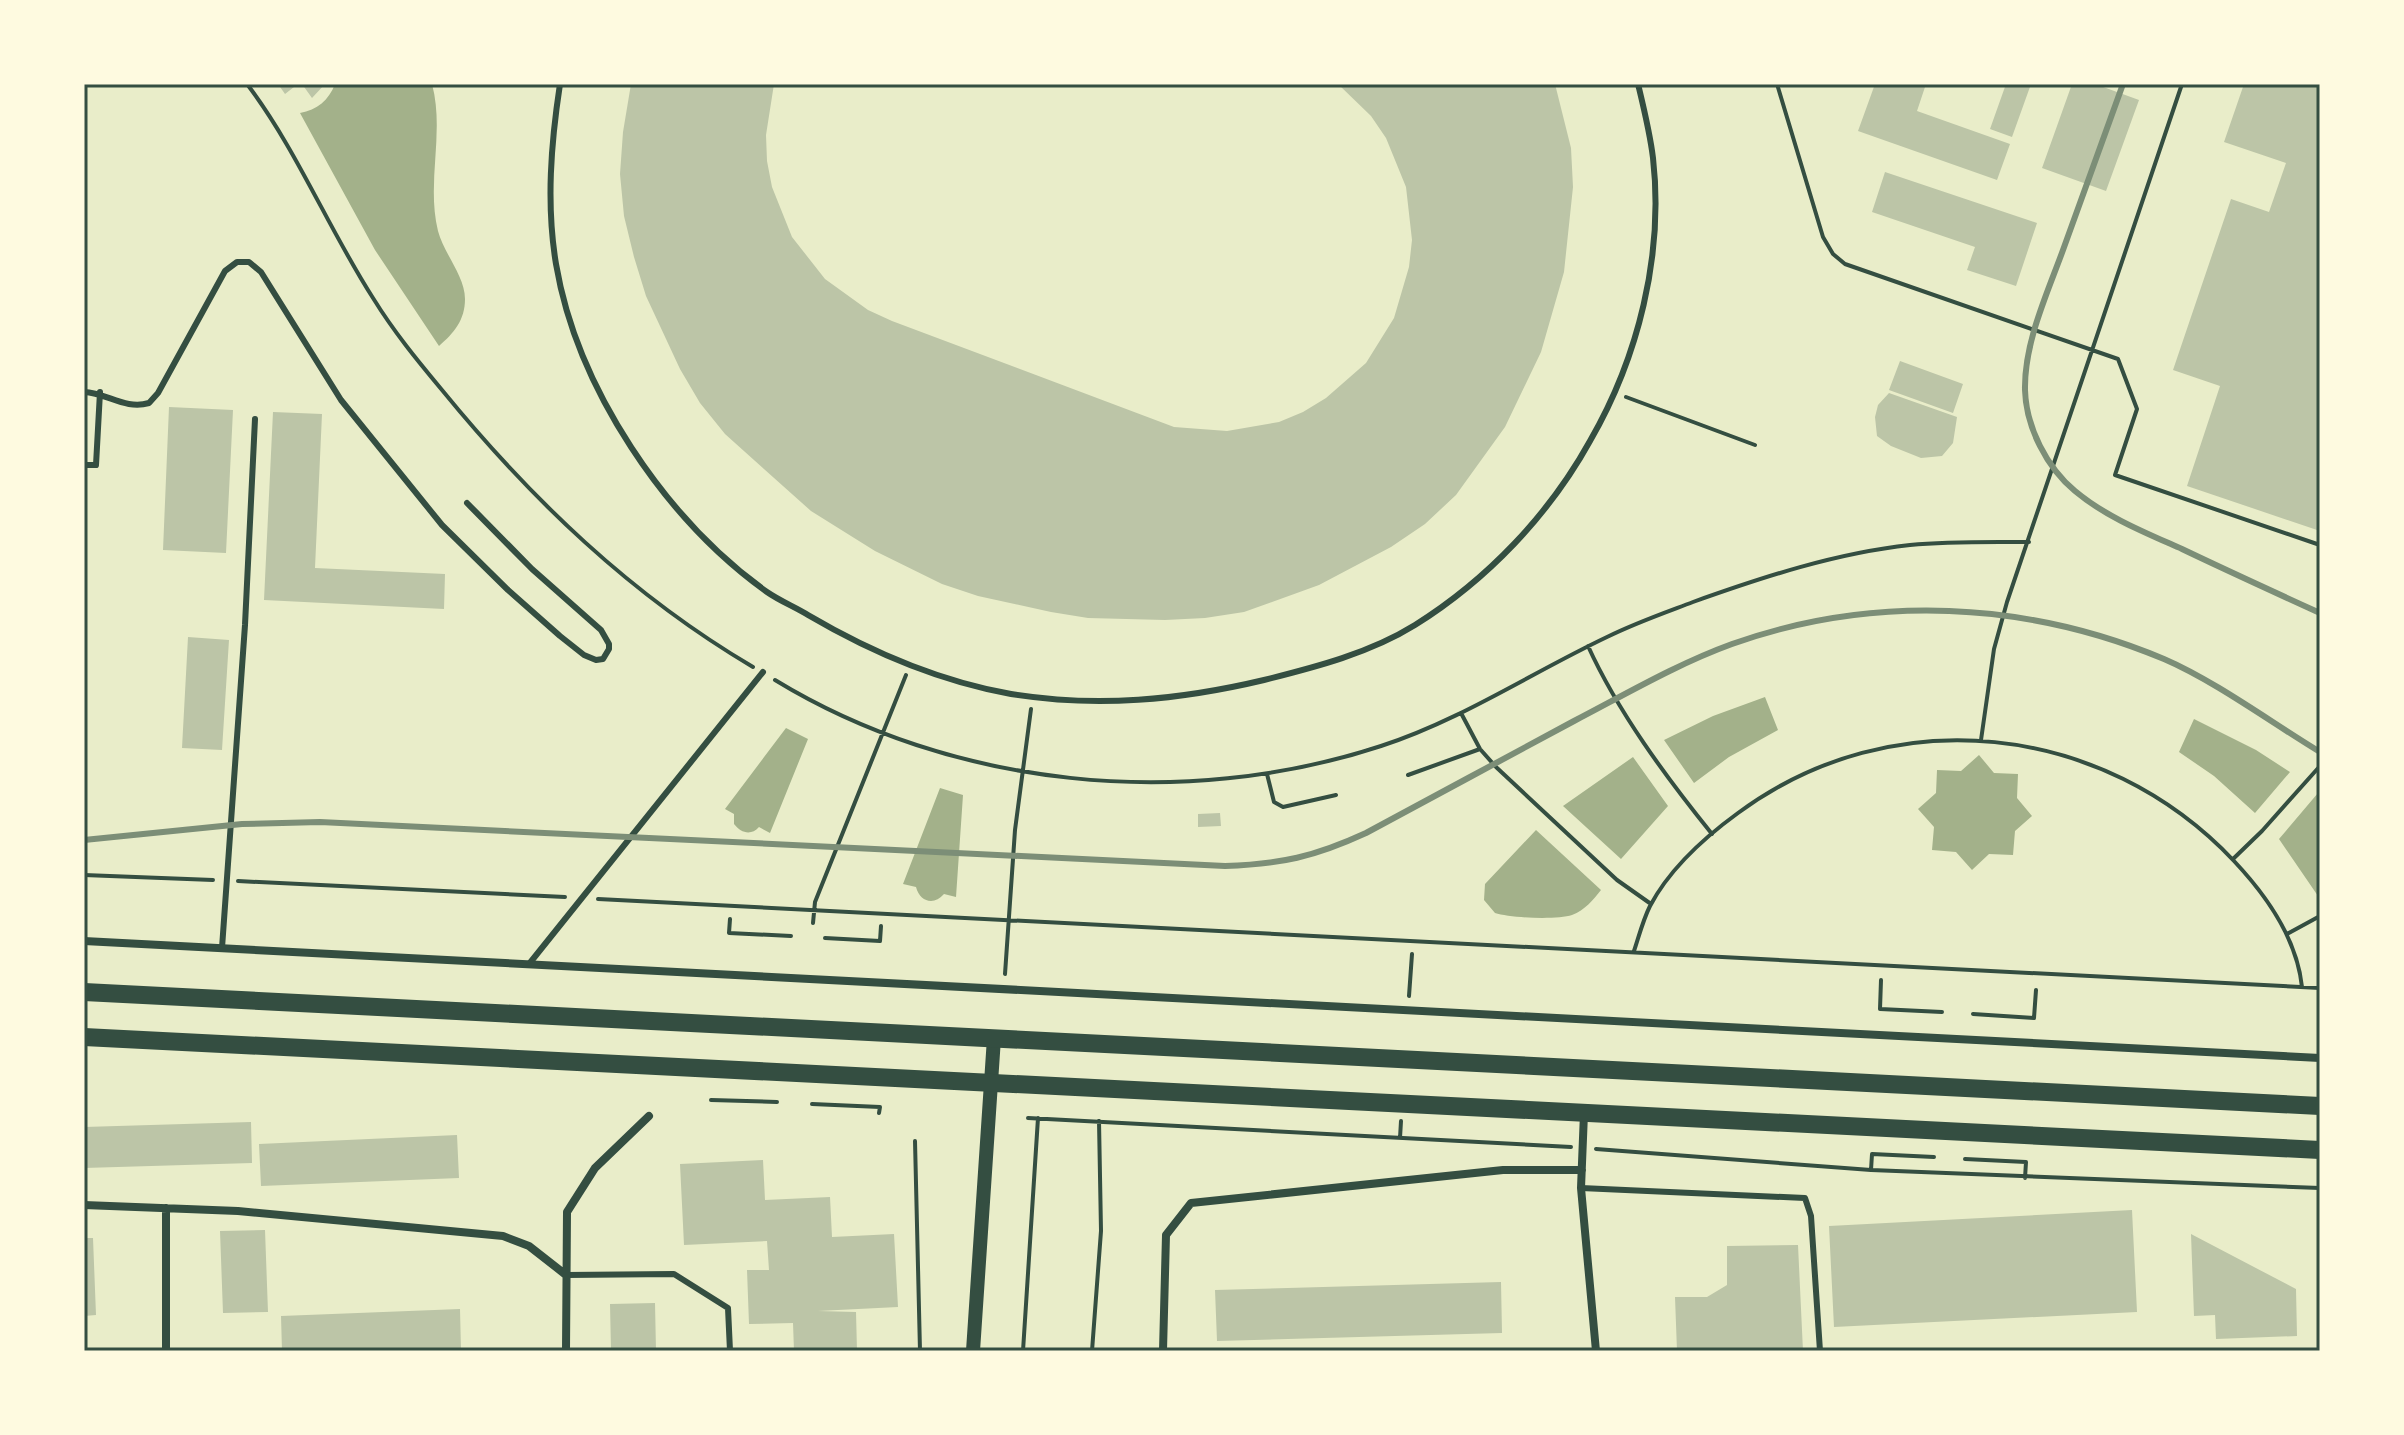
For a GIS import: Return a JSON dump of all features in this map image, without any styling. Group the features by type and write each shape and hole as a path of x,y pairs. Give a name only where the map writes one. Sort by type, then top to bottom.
{"main road":[{"path":"84,992 2320,1106"},
{"path":"84,1037 2320,1150"}],"street":[{"path":"84,941 2320,1058"},
{"path":"973,1351 994,1038"},
{"path":"1584,1112 1581,1188 1596,1351"},
{"path":"566,1351 567,1212 595,1168 649,1116"},
{"path":"1163,1351 1166,1235 1191,1203 1503,1170 1582,1170"},
{"path":"84,1205 238,1211 503,1236 529,1246 566,1275"},
{"path":"166,1208 166,1351"}],"lane":[{"path":"560,84 551,174 556,264 581,348 621,429 672,502 735,566 770,594 841,634 910,666 965,684 1033,696 1098,702 1187,696 1324,665 1413,626 1473,580 1538,520 1602,422 1636,336 1653,247 1653,162 1638,84"},
{"path":"84,392 100,392 127,405 149,403 158,393 225,271 237,262 249,262 261,272 341,400 442,525 560,636 584,655 596,660 603,659 609,644 601,630 532,569 467,503"},
{"path":"84,465 96,465 100,392"},
{"path":"222,948 245,625 255,419"},
{"path":"529,964 763,672"},
{"path":"1581,1188 1805,1198 1811,1216 1820,1351"},
{"path":"566,1275 674,1274 728,1308 730,1351"}],"path":[{"path":"247,84 277,125 331,228 391,327 465,420 545,506 603,560 687,623 823,709 922,747 998,767 1078,779 1142,781 1228,779 1267,774 1383,745 1495,698 1588,646 1650,618 1747,583 1813,564 1910,545 2029,542"},
{"path":"1777,84 1823,237 1833,254 1845,264 2118,359 2137,409 2115,475 2320,545"},
{"path":"1981,740 1994,649 2007,602 2182,84"},
{"path":"1614,393 1755,445"},
{"path":"1588,646 1605,683 1712,834"},
{"path":"813,923 814,909 910,666"},
{"path":"1004,989 1015,830 1033,696"},
{"path":"1461,713 1480,749 1496,767 1617,880 1651,904"},
{"path":"1634,951 1651,904 1685,861 1712,834 1753,802 1805,773 1862,752 1921,741 1981,740 2055,752 2125,778 2177,809 2233,859 2262,894 2287,935 2300,968 2302,987"},
{"path":"1408,775 1480,749"},
{"path":"2233,859 2320,766"},
{"path":"1267,774 1274,802 1283,807 1336,795"},
{"path":"84,875 814,909 2320,988"},
{"path":"2287,935 2320,916"},
{"path":"730,919 729,933 791,936"},
{"path":"825,938 880,941 881,926"},
{"path":"1881,980 1880,1009 1942,1012"},
{"path":"1973,1014 2034,1018 2036,990"},
{"path":"711,1100 777,1102"},
{"path":"812,1104 880,1107 879,1113"},
{"path":"1028,1118 1582,1148 1871,1170 2320,1188"},
{"path":"1023,1351 1038,1118"},
{"path":"1092,1351 1101,1231 1099,1121"},
{"path":"915,1141 920,1351"},
{"path":"1871,1170 1872,1154 1934,1157"},
{"path":"1965,1159 2026,1162 2025,1178"}],"shaded area":[{"path":"335,84 432,84 437,121 435,213 441,240 462,282 465,299 458,326 439,346 375,250 300,113 322,103"},
{"path":"1765,697 1778,730 1729,757 1694,783 1664,740 1713,716"},
{"path":"2194,719 2256,750 2290,772 2255,813 2214,776 2179,752"},
{"path":"786,728 808,739 770,833 759,827 753,832 740,830 734,824 734,814 725,809"},
{"path":"1979,755 1994,773 2018,774 2017,798 2032,816 2015,831 2013,855 1989,854 1972,870 1956,852 1932,850 1934,827 1918,809 1936,793 1937,770 1961,771"},
{"path":"1633,757 1668,806 1621,859 1563,806"},
{"path":"940,788 963,795 956,897 944,894 928,901 916,887 903,884"},
{"path":"2318,793 2320,895 2318,896 2279,839"},
{"path":"1536,830 1601,890 1585,908 1565,917 1534,918 1495,913 1484,900 1485,884"}],"building":[{"path":"278,84 292,84 294,87 285,94"},
{"path":"302,84 325,84 312,98"},
{"path":"631,84 774,84 766,135 772,187 792,237 825,279 868,310 892,321 1174,427 1227,431 1279,422 1303,412 1326,398 1366,363 1394,318 1409,267 1412,240 1406,187 1386,138 1371,116 1338,84 1555,84 1571,148 1573,187 1564,272 1541,352 1505,427 1456,495 1425,524 1391,547 1319,585 1244,612 1165,620 1088,618 1051,612 978,596 942,584 875,551 811,511 725,434 700,403 680,369 646,296 624,216 620,174"},
{"path":"1875,84 1926,84 1917,111 2010,144 1997,180 1858,131"},
{"path":"2006,84 2031,84 2012,137 1990,129"},
{"path":"2072,84 2095,84 2139,100 2106,191 2042,168"},
{"path":"2244,84 2320,84 2320,531 2187,486 2220,386 2173,370 2231,199 2269,212 2286,163 2224,142"},
{"path":"1885,172 2037,223 2016,286 1967,270 1975,247 1872,212"},
{"path":"1900,361 1963,384 1953,413 1889,390"},
{"path":"1889,393 1957,417 1953,443 1942,456 1921,458 1891,446 1877,436 1875,417 1878,405"},
{"path":"169,407 233,410 226,553 163,550"},
{"path":"273,412 322,414 315,568 445,574 444,609 264,600"},
{"path":"188,637 229,640 222,750 182,748"},
{"path":"1220,813 1221,826 1198,827 1198,814"},
{"path":"251,1122 252,1163 84,1168 84,1127"},
{"path":"457,1135 459,1178 261,1186 259,1144"},
{"path":"763,1160 765,1200 830,1197 832,1237 894,1234 898,1307 818,1311 856,1312 857,1351 794,1351 793,1323 749,1324 747,1270 769,1270 767,1241 684,1245 680,1164"},
{"path":"2132,1210 2137,1312 1834,1327 1829,1226"},
{"path":"265,1230 268,1312 223,1313 220,1231"},
{"path":"2191,1234 2296,1289 2297,1336 2216,1339 2215,1315 2194,1316"},
{"path":"84,1238 93,1238 96,1315 84,1316"},
{"path":"1798,1245 1803,1351 1677,1351 1675,1297 1707,1297 1727,1285 1727,1246"},
{"path":"1501,1282 1502,1333 1217,1341 1215,1290"},
{"path":"655,1303 656,1351 611,1351 610,1304"},
{"path":"460,1309 461,1351 282,1351 281,1316"}],"railway":[{"path":"2123,84 2032,337 2025,390 2034,432 2047,459 2065,482 2100,509 2320,613"},
{"path":"84,840 242,824 320,822 1225,866 1263,863 1297,858 1366,833 1632,690 1732,644 1785,628 1894,611 1949,611 2004,616 2058,625 2112,640 2164,659 2203,679 2320,752"}]}
